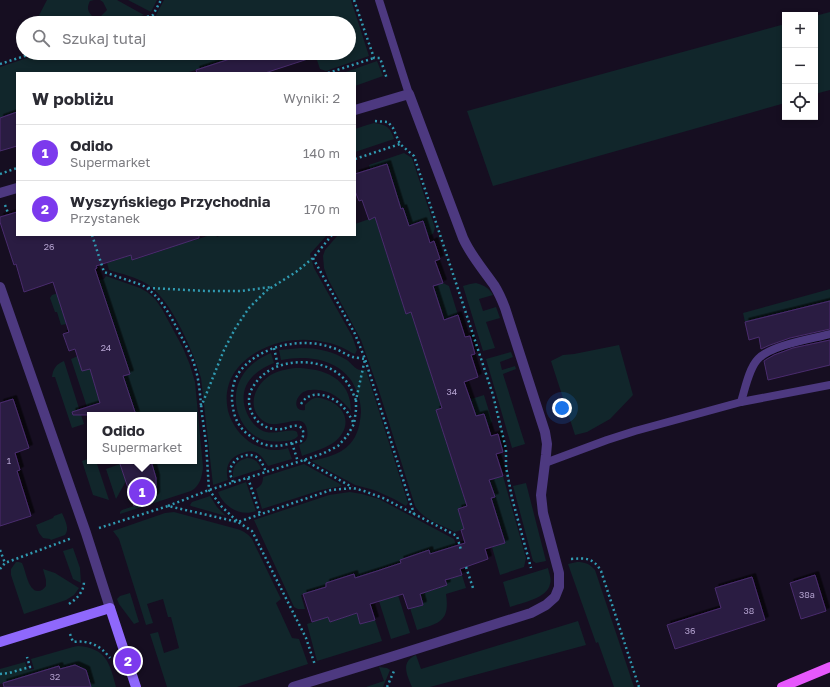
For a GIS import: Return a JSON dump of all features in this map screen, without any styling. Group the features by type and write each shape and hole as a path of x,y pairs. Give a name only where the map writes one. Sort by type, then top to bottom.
{"main road":[{"path":"782,687 830,666"}],"street":[{"path":"293,687 531,613 546,606 555,597 559,587 559,573 541,503 547,444 545,432 501,297 495,286 468,249 463,238 409,94 356,110"},
{"path":"0,193 16,188"},
{"path":"0,287 86,532 136,687"},
{"path":"0,642 110,608"}],"lane":[{"path":"379,0 409,94"},
{"path":"741,402 751,370 757,359 766,352 777,347 830,334"},
{"path":"545,463 635,431 741,402 830,385"}],"path":[{"path":"150,16 153,15 161,0"},
{"path":"354,0 374,58"},
{"path":"331,72 374,58 380,58 392,90 388,122"},
{"path":"0,64 16,59"},
{"path":"370,121 388,122 394,128 400,144 414,156 493,395 506,449 506,467 512,498 531,568"},
{"path":"356,159 400,144"},
{"path":"0,174 16,168"},
{"path":"92,236 104,272 142,285 156,296 164,306 186,346 196,371 198,382 206,443 209,490 222,507 238,522 252,531 306,638 315,665"},
{"path":"201,407 224,350 236,327 249,308 272,286 296,272 313,258 331,236"},
{"path":"313,258 355,334 365,359 414,514"},
{"path":"147,288 241,291 272,286"},
{"path":"356,400 346,381 330,369 308,362 278,366 271,370 252,388 249,405 254,417 264,426 282,429 298,426 302,428 304,436 301,441 274,446 256,441 240,427 233,412 232,389 240,372 254,358 282,345 310,343 324,344 353,357 365,359"},
{"path":"274,348 278,366"},
{"path":"0,569 5,563 86,532 168,506 233,482 304,460 338,446 347,436 354,424 356,400 365,359"},
{"path":"301,404 308,396 319,394 331,398 343,407 354,424"},
{"path":"292,443 298,462"},
{"path":"233,482 230,473 232,465 238,459 245,456 254,456 258,459 266,472"},
{"path":"304,460 353,488 383,498 457,536 461,550"},
{"path":"248,478 260,514"},
{"path":"168,506 238,522 331,490 353,488"},
{"path":"0,550 5,563"},
{"path":"556,563 569,559 584,558 592,560 598,565 639,687"},
{"path":"466,567 473,588"},
{"path":"84,579 81,592 76,599 62,606 73,642 95,644 102,648 111,660"},
{"path":"0,674 30,667 27,657"},
{"path":"388,687 397,665"}],"green space":[{"path":"47,0 94,0 90,1 88,5 88,11 92,16 39,16"},
{"path":"100,0 117,0 144,15 101,16 107,10 103,2"},
{"path":"128,0 157,0 151,12"},
{"path":"164,0 351,0 369,56 326,71 320,69 317,60 356,60 356,16 156,16"},
{"path":"830,12 830,90 818,93 818,48 818,15"},
{"path":"782,25 782,104 493,186 467,111"},
{"path":"21,60 227,60 189,72 16,72 16,112 0,118 0,67"},
{"path":"377,61 383,76 356,86 356,72 346,72"},
{"path":"374,123 382,125 387,127 394,139 356,152 356,129"},
{"path":"404,153 412,158 435,228 433,234 428,236 423,221 409,226 398,210 396,192 387,164 370,169 369,165"},
{"path":"375,217 406,313 411,312 442,408 436,410 467,506 458,509 464,529 455,532 422,515 415,506 379,391 361,340 328,279 324,268 323,256 325,250 337,236 356,236 356,224"},
{"path":"190,236 192,241 207,236 326,236 310,254 314,268 352,336 357,350 355,354 327,342 298,340 282,342 270,346 248,358 233,375 228,386 227,398 230,416 241,434 253,444 266,449 275,450 288,448 292,459 268,466 263,458 257,453 250,451 241,453 233,458 228,465 228,480 213,485 201,378 187,340 173,313 156,291 138,279 109,270 107,263 131,255 133,260 167,249"},
{"path":"106,276 147,292 155,299 162,309 183,348 195,382 203,467 197,487 191,491 120,514 122,510 152,500 156,495 156,475 152,464 197,464 197,412 135,412 123,376 130,374 99,280 104,279"},
{"path":"443,283 449,286 458,315 444,320 439,303 428,288"},
{"path":"476,283 486,287 493,295 479,299 483,311 496,307 500,318 486,322 495,348 483,351 463,286"},
{"path":"71,289 67,324 61,325 57,312 55,312 50,298 52,295"},
{"path":"830,289 830,301 745,322 743,313"},
{"path":"619,345 633,395 610,419 587,432 575,435 551,361 563,355"},
{"path":"301,348 319,349 330,352 347,360 360,370 366,370 408,503 406,506 374,490 355,485 311,461 342,451 350,444 358,429 361,408 358,396 351,380 337,367 310,358 281,360 279,350"},
{"path":"511,352 513,357 500,362 502,370 515,366 516,369 503,374 525,444 512,448 486,359"},
{"path":"271,353 274,363 258,372 248,382 244,392 244,405 252,422 261,430 271,433 290,431 297,432 298,436 295,438 277,442 263,440 250,432 240,419 236,402 236,394 241,378 254,363"},
{"path":"78,356 83,371 96,366 100,403 87,407 71,359"},
{"path":"64,361 84,424 72,428 55,377 52,377 55,367"},
{"path":"295,368 316,370 334,377 346,390 350,400 351,411 343,402 328,392 308,390 301,394 296,403 297,408 305,410 305,405 312,399 321,398 340,408 344,413 345,419 343,432 333,443 322,449 302,456 299,445 307,438 307,428 305,424 301,421 297,421 281,424 270,424 259,417 255,411 254,405 256,392 263,381 275,373"},
{"path":"484,395 492,421 488,428 484,414 470,418 465,401"},
{"path":"247,458 256,461 261,469 233,478 233,471 237,463"},
{"path":"87,459 87,464 97,464 109,500 93,495 82,461"},
{"path":"120,464 126,481 116,499 106,469"},
{"path":"304,464 342,486 321,490 262,509 256,489 263,481 263,477"},
{"path":"503,476 526,558 524,567 500,575 492,547 505,543 488,500 495,497 489,480"},
{"path":"246,482 256,511 250,513 239,512 228,506 218,492"},
{"path":"526,483 546,561 536,563 533,561 513,486"},
{"path":"350,492 379,499 454,539 458,551 453,547 430,554 429,551 400,560 401,563 355,578 353,574 326,583 326,587 301,595 305,609 298,609 294,607 254,520 329,495"},
{"path":"210,496 217,507 226,516 190,505 192,502"},
{"path":"174,512 239,530 246,533 252,539 281,599 276,603 292,638 299,639 308,664 237,687 167,687 150,634 158,632 164,653 179,648 171,617 168,617 163,599 147,604 153,623 146,625 119,539 113,531 165,513"},
{"path":"62,513 67,527 65,535 51,540 43,538 36,525"},
{"path":"73,548 80,568 81,583 73,579 63,551"},
{"path":"16,562 22,563 28,580 32,588 35,590 40,591 46,586 43,569 55,573 79,588 74,595 66,600 24,614 11,575 11,569"},
{"path":"577,562 587,564 595,570 634,687 614,687 598,642 596,643 568,564"},
{"path":"548,568 551,582 548,589 533,599 510,607 503,582"},
{"path":"462,575 466,588 446,594 446,610 442,620 417,630 410,608 423,605 420,594 447,585 445,580"},
{"path":"130,593 139,622 134,624 117,599 120,596"},
{"path":"398,595 410,633 391,639 379,601"},
{"path":"357,613 360,624 375,620 382,641 317,661 307,624 328,617 330,622"},
{"path":"578,621 586,645 430,687 412,687 408,678 406,665 411,658 416,655 421,669"},
{"path":"78,646 95,650 105,658 109,664 116,687 91,687 86,670 75,665 60,669 59,666 0,684 0,669 25,662 28,670 34,669 31,659"},
{"path":"379,667 390,670 383,687 366,687 384,681"}],"building":[{"path":"227,60 305,60 268,72 197,72 196,70"},
{"path":"16,112 16,146 0,151 0,118"},
{"path":"387,164 401,209 403,208 409,226 423,221 430,243 434,241 440,259 435,261 443,283 433,286 444,320 458,315 465,337 470,336 475,354 471,355 478,377 464,382 476,416 484,414 491,436 498,434 503,452 496,454 503,476 489,480 495,497 491,498 505,543 485,549 488,559 460,569 462,575 445,580 447,585 420,594 423,605 408,609 403,594 370,604 375,620 360,624 357,613 330,622 328,617 312,622 303,594 326,587 326,583 354,574 355,578 401,563 400,560 429,550 430,554 465,543 461,530 464,529 458,509 467,506 436,410 442,408 411,312 406,314 375,217 369,220 362,200 359,201 356,194 356,174"},
{"path":"16,212 16,236 199,236 199,238 132,260 131,255 96,266 97,268 95,269 130,374 123,376 135,412 87,412 87,415 73,415 72,412 100,403 90,369 82,371 75,349 69,351 63,334 69,332 53,282 24,292 16,264 14,265 0,222 0,217"},
{"path":"830,301 830,329 790,338 761,349 759,337 749,340 745,322"},
{"path":"830,340 830,365 768,380 764,361 767,359 793,348"},
{"path":"13,399 29,448 15,453 20,470 17,471 31,516 0,526 0,403"},
{"path":"120,464 152,464 156,478 156,496 152,500 134,506"},
{"path":"815,575 826,611 801,619 790,583"},
{"path":"752,577 765,620 675,649 667,625 721,608 715,588"},
{"path":"75,665 86,670 91,687 4,687 3,683 59,666 60,669"}],"place":[{"name":"Odido","path":"142,492"},
{"name":"Wyszyńskiego Przychodnia","path":"128,661"}]}
